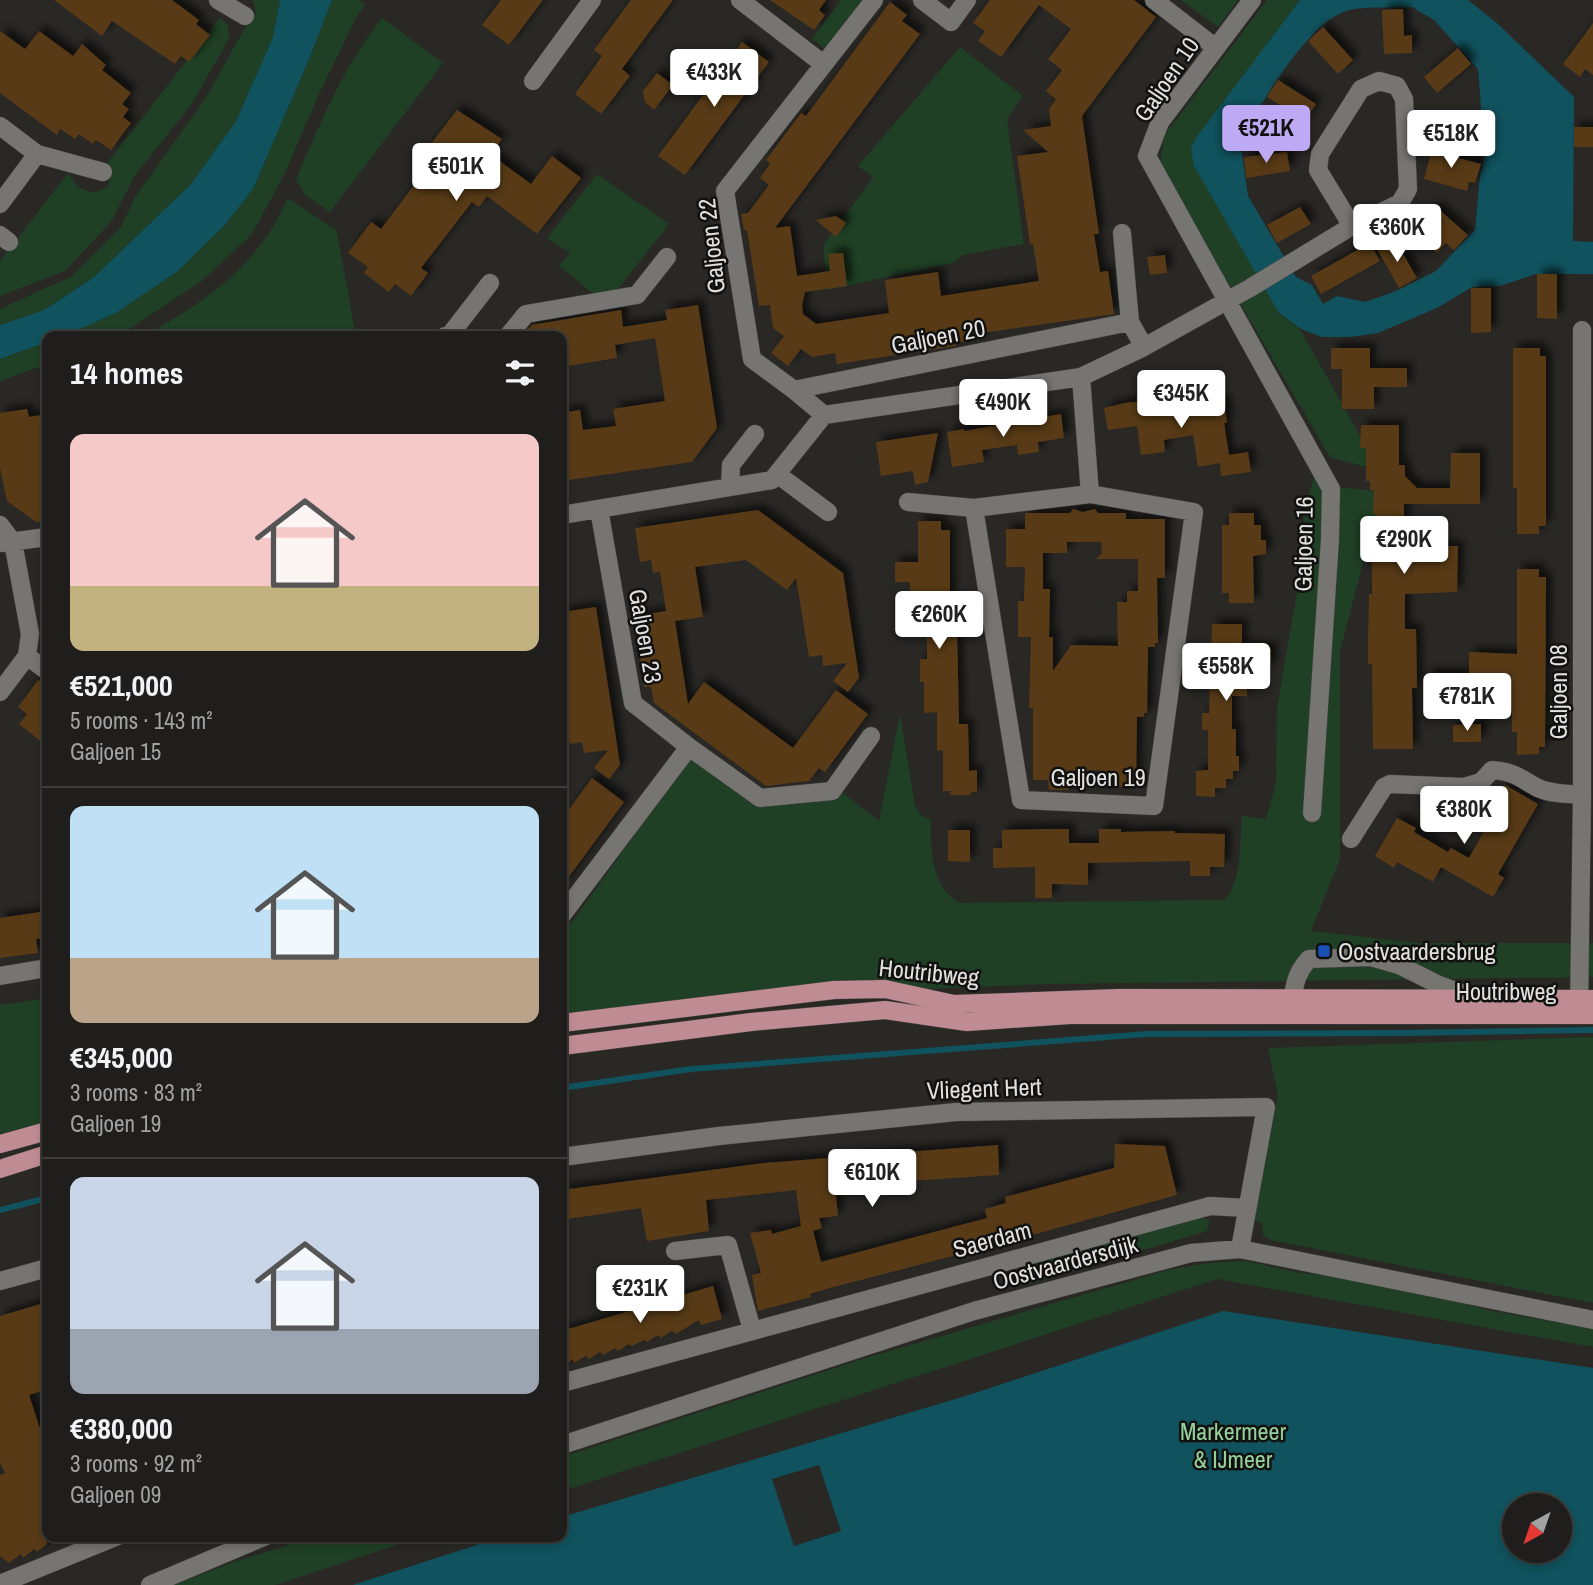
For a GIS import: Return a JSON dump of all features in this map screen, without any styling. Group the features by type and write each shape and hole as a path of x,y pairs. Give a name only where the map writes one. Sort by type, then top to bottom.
{"main road":[{"name":"Houtribweg","path":"567,1022 834,990 885,989 954,1004 1118,998 1293,1006 1586,1007"},
{"name":"Houtribweg","path":"567,1045 751,1022 886,1010 967,1022 1070,1015 1478,999 1586,1007"},
{"path":"0,1144 42,1132"},
{"path":"0,1169 42,1156"}],"street":[{"path":"218,0 245,16"},
{"path":"533,81 592,0"},
{"path":"740,0 822,63"},
{"name":"Galjoen 22","path":"794,390 751,359 725,191 822,63 874,0"},
{"path":"922,0 951,22 967,0"},
{"path":"1154,0 1216,48"},
{"name":"Galjoen 10","path":"1227,301 1147,156 1160,122 1252,0"},
{"path":"567,514 772,480 824,415 1081,377 1144,347 1250,288 1352,226 1400,203 1408,189 1404,99 1396,86 1379,81 1361,89 1320,154 1318,170 1352,226"},
{"path":"0,126 37,154 103,172"},
{"path":"0,204 37,154"},
{"path":"1122,233 1130,323 1144,347"},
{"path":"512,331 526,314 637,295 667,257"},
{"path":"452,331 490,283"},
{"name":"Galjoen 16","path":"1227,301 1331,489 1312,814"},
{"name":"Galjoen 20","path":"794,390 1130,323"},
{"name":"Galjoen 08","path":"1582,330 1588,370 1582,795 1587,875 1586,1007"},
{"path":"1081,377 1090,494"},
{"path":"794,390 824,415"},
{"path":"730,487 731,465 755,434"},
{"path":"777,474 828,512"},
{"name":"Galjoen 19","path":"908,502 974,508 1090,494 1194,512 1154,806 1021,800 974,508"},
{"name":"Galjoen 23","path":"599,509 633,703 760,798 832,791 871,736"},
{"path":"0,526 39,633 27,656 0,692"},
{"path":"6,543 42,538"},
{"path":"27,656 42,667"},
{"path":"567,908 689,747"},
{"path":"1351,839 1384,788 1390,784 1464,787 1481,782 1492,770 1520,776 1549,792 1582,795"},
{"name":"Houtribweg","path":"1293,1006 1294,982 1299,970 1309,959 1371,957 1399,965 1439,985 1478,999"},
{"path":"0,976 42,969"},
{"name":"Vliegent Hert","path":"567,1156 719,1136 956,1112 1266,1107 1240,1249"},
{"name":"Saerdam","path":"567,1382 1210,1206 1247,1208"},
{"path":"675,1251 728,1245 751,1330"},
{"name":"Oostvaardersdijk","path":"567,1443 974,1311 1191,1253 1240,1249 1593,1320"},
{"path":"0,1280 42,1269"},
{"path":"0,1584 103,1542"},
{"path":"150,1585 252,1542"}],"green space":[{"path":"253,0 280,0 273,37 236,121 191,184 94,277 44,310 0,325 0,309 72,276 121,227 135,197 207,96 256,13"},
{"path":"332,0 358,0 365,5 319,94 285,173 252,234 202,281 127,331 75,331 116,313 178,271 224,226 253,189"},
{"path":"841,0 862,0 825,49 812,39"},
{"path":"1181,0 1238,0 1218,27"},
{"path":"1267,0 1300,0 1195,139 1279,313 1300,329 1373,459 1374,466 1362,466 1330,457 1160,166 1164,136"},
{"path":"220,18 228,25 229,39 191,105 134,177 111,222 65,271 0,296 0,261 68,173 78,187 93,193 109,186 108,162"},
{"path":"382,18 443,63 330,212 305,195 296,179 344,75"},
{"path":"960,47 1023,96 1007,119 1024,244 963,255 952,263 827,290 823,246 873,177 858,166"},
{"path":"597,174 669,224 611,298 600,299 559,266 570,253 547,238"},
{"path":"288,198 334,229 336,227 355,331 152,331 210,295 246,262 276,222"},
{"path":"42,344 42,366 0,381 0,359"},
{"path":"1315,473 1320,486 1379,491 1380,498 1340,651 1340,859 1311,931 1416,943 1593,943 1593,977 1050,984 707,997 567,1013 567,923 572,922 692,755 756,805 839,790 879,821 900,714 915,806 922,816 931,819 934,866 943,887 959,903 1224,900 1237,872 1242,816 1266,819 1276,783 1277,707 1298,587 1305,510"},
{"path":"42,999 42,1123 0,1134 0,1005"},
{"path":"1593,1037 1593,1303 1270,1240 1263,1235 1262,1223 1253,1220 1278,1096 1268,1048"},
{"path":"1193,1217 1205,1218 1210,1222 1207,1231 1026,1285 1020,1262"},
{"path":"1245,1261 1296,1272 1399,1285 1487,1310 1593,1329 1593,1347 1217,1279 567,1489 567,1455 866,1358 1168,1270 1208,1263"},
{"path":"298,1542 405,1542 275,1585 174,1585"}],"water":[{"path":"280,0 332,0 253,189 224,226 178,271 116,313 75,331 42,331 42,344 0,359 0,325 44,310 94,277 191,184 236,121 273,37"},
{"path":"1300,0 1468,0 1498,24 1574,97 1573,241 1593,242 1593,274 1536,274 1500,286 1472,287 1437,308 1378,333 1322,337 1301,329 1279,313 1194,166 1191,149 1195,139","holes":["1412,7 1434,20 1478,69 1485,156 1480,176 1475,230 1436,271 1396,291 1365,302 1337,296 1323,304 1312,285 1296,277 1248,196 1240,140 1272,87 1300,48 1331,19 1352,9"]},
{"name":"Markermeer & IJmeer","path":"1223,1311 1593,1368 1593,1585 353,1585 486,1542 567,1542 567,1516 972,1394"}],"pier":[{"path":"819,1465 841,1531 794,1546 772,1479"}],"building":[{"path":"54,0 172,0 199,20 196,24 210,35 189,62 181,56 175,64 112,21 102,36"},
{"path":"501,0 543,0 509,45 482,25"},
{"path":"631,0 673,0 622,69 630,76 601,114 575,94 602,56 594,50"},
{"path":"770,0 826,0 819,10 825,15 814,30"},
{"path":"990,0 1134,0 1156,17 1082,116 1099,234 1094,234 1100,272 1108,271 1114,314 982,333 983,339 955,343 956,346 837,364 835,353 812,357 801,349 788,366 771,353 784,336 773,328 770,305 759,306 747,230 744,230 741,214 748,213 769,185 760,178 770,164 766,160 801,113 806,116 890,2 907,15 902,21 920,34 775,228 790,226 797,276 830,271 828,254 843,253 847,286 805,292 803,314 816,324 889,313 885,280 938,272 941,296 1039,281 1033,244 1030,244 1017,156 1048,152 1023,130 1051,126 1049,109 1056,99 1046,91 1062,70 1048,59 1071,29 1039,5 1001,57 978,41 985,31 973,23"},
{"path":"1403,9 1404,36 1412,35 1412,53 1384,54 1382,10"},
{"path":"1593,23 1593,75 1585,69 1580,77 1563,64"},
{"path":"1323,27 1353,60 1338,74 1308,41"},
{"path":"0,31 25,49 39,31 73,56 82,44 106,65 102,70 131,93 122,104 129,109 123,117 131,123 111,150 96,140 93,144 79,134 75,139 60,129 57,135 0,93"},
{"path":"742,42 769,62 685,175 658,156"},
{"path":"1458,48 1471,64 1437,93 1424,77"},
{"path":"657,73 673,85 654,110 645,102 643,91"},
{"path":"1278,80 1316,104 1305,121 1267,97"},
{"path":"457,110 502,139 490,154 531,184 552,156 581,178 537,234 487,196 479,207 472,202 421,268 428,273 411,296 395,284 389,292 364,273 368,267 348,253 371,222 381,229 436,156 427,149"},
{"path":"1574,127 1593,127 1593,147 1574,147"},
{"path":"1433,145 1449,149 1448,155 1481,164 1475,183 1469,182 1467,191 1424,179"},
{"path":"1287,152 1290,171 1246,178 1244,157"},
{"path":"1435,206 1468,235 1454,250 1446,243 1437,253 1412,230"},
{"path":"1300,207 1311,224 1277,243 1267,225"},
{"path":"836,216 846,223 836,237 816,220"},
{"path":"1395,240 1417,278 1399,288 1377,249"},
{"path":"1370,243 1380,261 1321,294 1311,276"},
{"path":"1165,255 1167,273 1150,275 1147,257"},
{"path":"1537,274 1557,274 1557,319 1537,318"},
{"path":"1471,288 1491,288 1491,332 1471,333"},
{"path":"698,305 717,428 692,462 567,480 567,412 580,410 583,430 616,426 613,409 665,401 655,338 615,345 617,358 568,366 567,331 527,331 532,325 621,310 623,327 667,320 665,310"},
{"path":"1331,348 1370,348 1370,368 1407,368 1407,387 1374,387 1374,409 1342,409 1342,369 1331,369"},
{"path":"1513,348 1540,348 1540,356 1546,356 1546,526 1539,526 1539,534 1517,534 1517,488 1513,488"},
{"path":"1177,397 1179,407 1224,400 1229,455 1248,452 1251,472 1221,476 1220,463 1198,467 1193,435 1164,440 1165,452 1141,455 1137,426 1108,430 1104,408"},
{"path":"27,409 29,417 42,415 42,521 36,522 7,501 0,468 0,413"},
{"path":"1061,414 1064,438 1038,442 1039,452 1018,455 1017,445 982,450 984,462 952,467 947,432"},
{"path":"1361,425 1399,425 1399,465 1405,465 1405,476 1417,488 1450,488 1451,453 1480,453 1480,504 1404,504 1404,551 1438,550 1438,546 1458,546 1457,592 1405,594 1405,629 1416,629 1417,688 1412,688 1413,749 1373,749 1372,664 1368,664 1368,643 1372,553 1376,551 1376,514 1373,514 1374,490 1370,490 1370,481 1366,481 1366,448 1360,448"},
{"path":"938,433 928,482 915,485 913,471 881,476 876,442"},
{"path":"1073,509 1083,512 1095,509 1098,513 1126,513 1126,519 1165,519 1165,578 1157,578 1158,643 1155,643 1155,647 1148,647 1147,713 1144,713 1144,717 1137,717 1136,784 1133,784 1133,787 1109,787 1109,777 1099,777 1099,770 1068,771 1068,790 1049,790 1048,780 1033,780 1033,708 1029,708 1031,637 1018,637 1018,601 1024,601 1025,567 1006,567 1006,529 1025,529 1025,513 1070,513","holes":["1067,542 1101,542 1102,553 1096,559 1138,559 1138,591 1127,591 1127,602 1117,602 1118,646 1071,645 1053,671 1053,637 1049,637 1050,589 1043,589 1043,553 1067,553"]},
{"path":"758,510 843,573 859,678 848,692 833,681 847,663 823,666 822,655 809,657 796,578 787,590 746,560 695,567 703,617 675,621 688,704 704,682 793,748 836,690 868,714 825,772 819,768 809,781 766,786 654,703 651,687 644,687 634,616 666,611 660,572 653,573 651,560 640,562 635,528"},
{"path":"1229,513 1254,513 1254,525 1261,525 1261,540 1266,540 1266,554 1253,556 1254,603 1229,603 1229,593 1222,593 1222,525 1229,525"},
{"path":"918,521 941,521 941,530 950,530 950,627 957,627 959,724 968,724 969,771 977,770 977,792 971,792 971,795 949,795 951,791 943,791 943,750 937,751 937,712 924,713 924,682 920,682 920,659 927,659 927,628 918,628 918,623 910,624 910,582 895,582 895,562 918,562"},
{"path":"1517,569 1539,569 1539,577 1546,577 1545,747 1539,747 1539,754 1517,755 1517,732 1512,732 1512,707 1469,707 1469,688 1427,688 1427,674 1469,674 1469,652 1517,654"},
{"path":"596,607 620,765 609,779 594,768 608,750 584,753 582,742 570,744 567,726 567,611"},
{"path":"1212,624 1242,624 1242,647 1271,648 1270,669 1247,666 1247,696 1232,696 1232,729 1236,729 1239,771 1233,771 1233,779 1226,779 1226,788 1215,788 1215,797 1196,796 1196,771 1208,770 1208,730 1202,730 1202,713 1209,713"},
{"path":"38,680 42,683 42,742 19,724 27,714 18,707"},
{"path":"1481,724 1481,742 1453,742 1453,725"},
{"path":"592,778 624,802 567,879 567,812"},
{"path":"1505,785 1538,804 1498,874 1504,878 1493,897 1441,867 1433,882 1397,862 1394,868 1375,856 1397,818 1416,828 1414,832 1448,852 1451,848 1469,858 1498,806 1494,804"},
{"path":"1069,829 1069,843 1099,843 1099,829 1121,829 1121,832 1225,834 1224,867 1210,867 1210,876 1190,876 1190,861 1088,863 1088,885 1052,884 1052,898 1035,898 1035,867 993,868 993,848 1002,848 1002,830"},
{"path":"948,830 970,830 970,862 948,861"},
{"path":"42,912 42,938 36,939 38,953 0,958 0,918"},
{"path":"1115,1144 1165,1146 1177,1195 830,1288 810,1294 811,1297 758,1311 752,1275 761,1273 750,1233 771,1230 772,1234 801,1226 796,1190 706,1200 709,1231 647,1241 641,1208 567,1219 567,1189 764,1163 998,1145 999,1175 835,1186 838,1216 819,1218 822,1228 813,1231 821,1262 987,1218 985,1209 1006,1203 1005,1197 1114,1168"},
{"path":"713,1286 722,1319 701,1325 699,1320 676,1334 672,1331 661,1338 658,1335 647,1342 644,1340 632,1346 629,1344 618,1351 615,1348 603,1355 600,1352 589,1359 586,1356 574,1363 573,1359 567,1363 567,1330"},
{"path":"42,1303 42,1391 29,1395 42,1435 42,1542 47,1544 37,1552 34,1549 23,1558 21,1554 9,1563 0,1556 0,1475 5,1473 0,1462 0,1316"}],"waterway":[{"path":"567,1087 691,1069 1147,1034 1593,1030"},
{"path":"0,1210 42,1199"}],"place":[{"name":"Oostvaardersbrug","path":"1324,951"}]}
